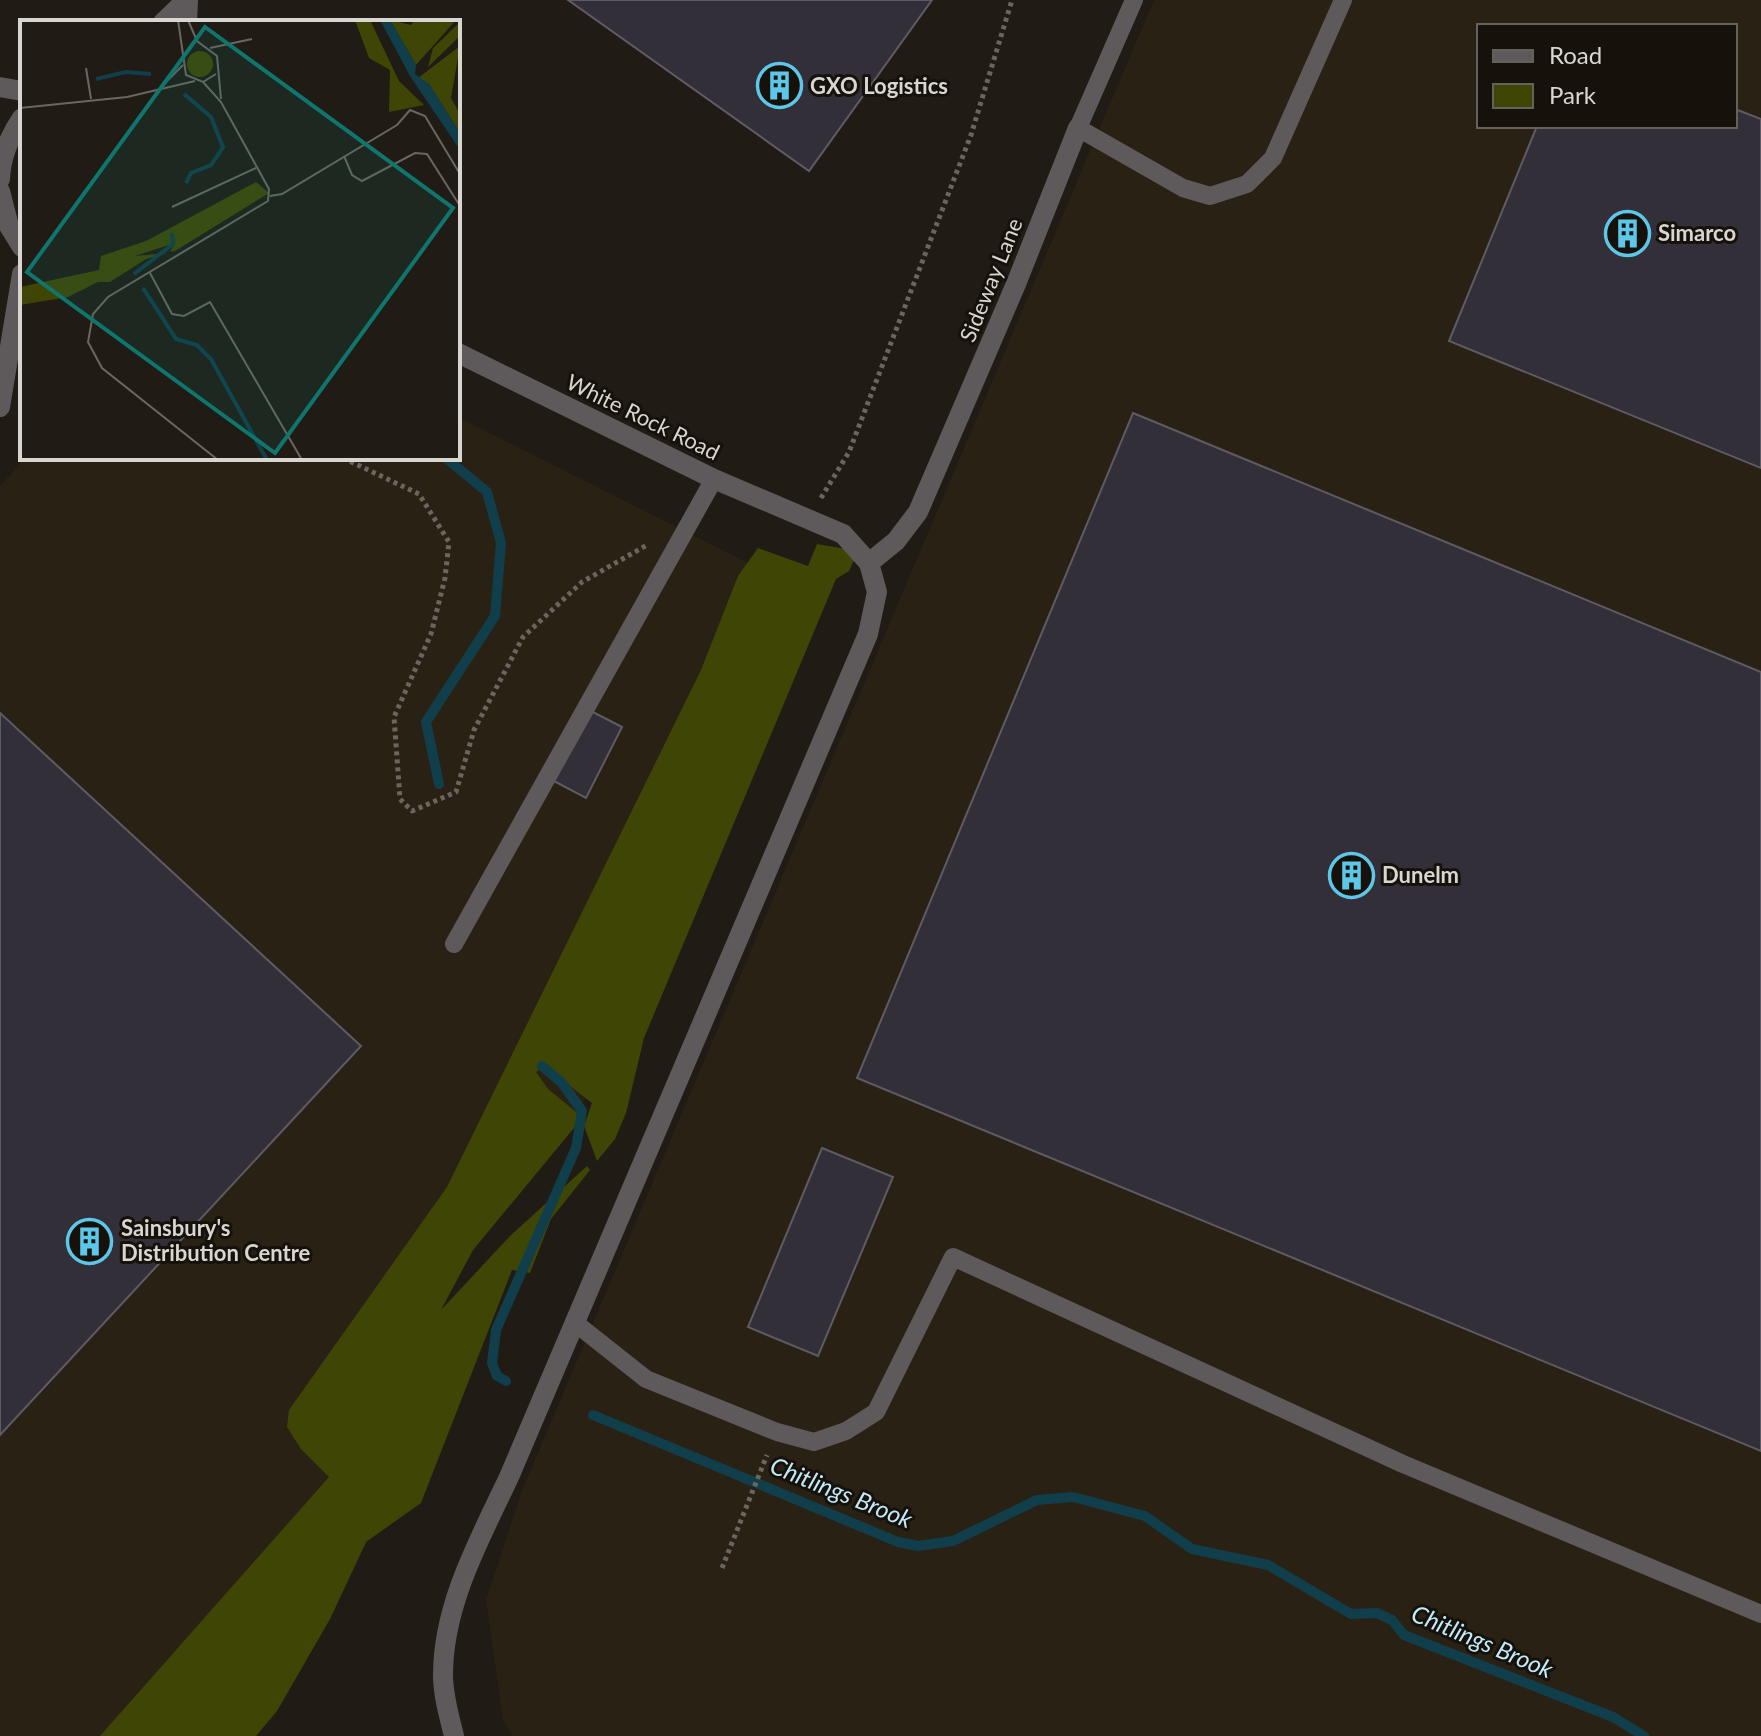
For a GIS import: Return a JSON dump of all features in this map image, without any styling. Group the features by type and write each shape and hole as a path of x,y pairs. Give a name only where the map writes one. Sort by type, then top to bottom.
{"street":[{"path":"0,87 20,91"},
{"path":"0,179 8,141 20,121"},
{"name":"Sideway Lane","path":"869,563 896,541 918,512 1016,284 1078,128"},
{"path":"0,191 2,210 20,243"},
{"path":"0,407 20,286"},
{"name":"White Rock Road","path":"460,354 714,479 843,534 869,563"},
{"path":"0,407 20,387"},
{"path":"454,1736 443,1675 462,1576 509,1477 868,634 877,592 869,563"}],"lane":[{"path":"164,20 187,0"},
{"path":"187,0 188,20"},
{"name":"Sideway Lane","path":"1078,128 1134,0"},
{"path":"1078,128 1183,188 1210,196 1247,184 1273,158 1343,0"},
{"path":"454,944 714,479"},
{"path":"574,1322 646,1379 777,1432 814,1442 846,1431 876,1412 953,1257 1403,1464 1761,1614"}],"path":[{"path":"808,520 849,452 971,135 1012,0"},
{"path":"347,460 419,494 449,542 445,578 431,634 394,717 400,799 412,811 456,792 474,730 523,637 582,582 649,543"},
{"path":"722,1568 762,1467"}],"shaded area":[{"path":"1154,0 1761,0 1761,1736 512,1736 503,1719 486,1600 523,1488"},
{"name":"Sainsbury's Distribution Centre","path":"460,418 776,577 574,1128 473,1250 453,1285 407,1393 367,1542 330,1619 277,1711 256,1736 0,1736 0,486 23,460 460,460"}],"green space":[{"path":"817,544 858,551 849,571 836,579 644,1038 626,1113 615,1139 597,1161 584,1126 592,1103 544,1066 536,1072 548,1089 581,1116 473,1250 441,1310 510,1236 587,1166 590,1170 551,1219 530,1273 512,1270 421,1503 366,1542 330,1619 277,1711 256,1736 100,1736 329,1477 301,1449 287,1427 289,1410 447,1187 701,670 738,576 758,548 808,566"}],"building":[{"name":"GXO Logistics","path":"568,0 932,0 809,171"},
{"name":"Simarco","path":"1737,110 1761,119 1761,468 1449,341 1536,128 1737,128"},
{"name":"Dunelm","path":"1133,413 1761,672 1761,1451 857,1078"},
{"path":"589,710 622,727 586,798 552,780"},
{"name":"Sainsbury's Distribution Centre","path":"0,713 361,1046 0,1435"},
{"path":"822,1148 893,1177 818,1356 748,1327"}],"waterway":[{"name":"Chitlings Brook","path":"439,784 426,722 495,616 501,543 487,492 448,460"},
{"name":"Chitlings Brook","path":"506,1381 497,1376 492,1363 496,1330 576,1148 582,1111 562,1083 542,1066"},
{"name":"Chitlings Brook","path":"593,1415 898,1542 918,1546 953,1541 1037,1500 1073,1497 1145,1516 1192,1549 1268,1565 1351,1614 1377,1613 1392,1620 1404,1635 1613,1717 1644,1736"}],"place":[{"name":"GXO Logistics","path":"779,86"},
{"name":"Simarco","path":"1627,233"},
{"name":"Dunelm","path":"1351,875"},
{"name":"Sainsbury's Distribution Centre","path":"90,1241"}]}
